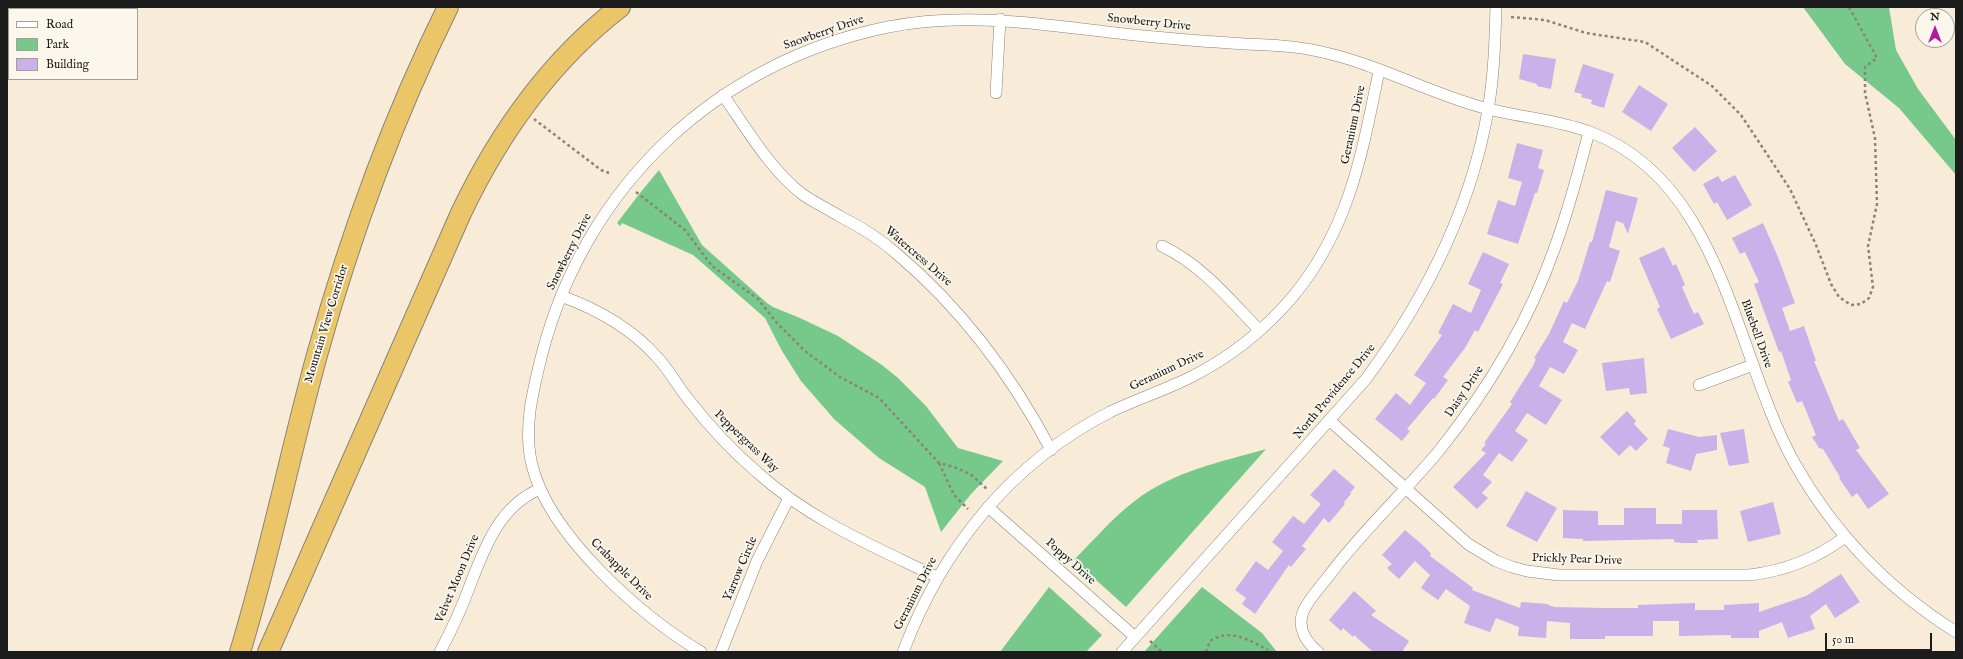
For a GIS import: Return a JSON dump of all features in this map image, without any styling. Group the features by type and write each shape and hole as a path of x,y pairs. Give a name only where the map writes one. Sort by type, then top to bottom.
{"highway":[{"name":"Mountain View Corridor","path":"240,652 268,550 315,362 335,294 355,233 395,127 448,7"},
{"path":"268,652 461,213 490,155 508,127 547,77 590,32 620,7"}],"street":[{"name":"North Providence Drive","path":"1122,652 1366,379 1386,353 1410,315 1435,269 1462,205 1482,138 1488,109 1492,77 1496,7"},
{"name":"Snowberry Drive","path":"540,489 530,457 528,427 529,412 544,345 561,296 588,240 602,216 620,192 660,147 698,113 752,76 800,54 868,32 925,21 1000,19 1154,37 1292,46 1328,53 1462,102 1488,109"},
{"path":"996,93 1000,19"},
{"name":"Geranium Drive","path":"903,652 914,623 937,577 959,543 988,506 1025,470 1051,450 1109,413 1168,388 1206,368 1233,351 1281,310 1306,279 1326,248 1342,215 1358,173 1379,71"},
{"name":"Watercress Drive","path":"724,95 772,164 792,185 814,202 877,238 921,274 955,308 1000,364 1036,422 1051,450"},
{"name":"Bluebell Drive","path":"1488,109 1565,125 1589,132 1624,149 1657,176 1676,198 1714,264 1729,297 1767,406 1795,463 1820,503 1845,537 1867,561 1906,596 1956,632"},
{"name":"Daisy Drive","path":"1318,652 1308,642 1302,631 1303,612 1321,585 1361,536 1437,453 1473,405 1493,374 1527,314 1557,242 1589,132"},
{"path":"1162,246 1184,257 1204,273 1259,330"},
{"name":"Peppergrass Way","path":"561,296 605,316 648,348 666,368 687,398 718,435 759,474 789,498 843,532 937,577"},
{"path":"1699,385 1753,365"},
{"name":"Prickly Pear Drive","path":"1329,420 1468,544 1482,553 1512,567 1543,574 1765,573 1804,562 1831,548 1845,537"},
{"name":"Velvet Moon Drive","path":"440,652 460,612 483,552 494,530 516,504 540,489"},
{"name":"Crabapple Drive","path":"540,489 551,509 569,534 622,592 669,631 701,652"},
{"name":"Yarrow Circle","path":"721,652 757,561 789,498"},
{"name":"Poppy Drive","path":"988,506 1135,637"}],"path":[{"path":"1511,17 1545,20 1586,34 1645,42 1712,86 1741,115 1790,189 1816,245 1830,284 1839,297 1851,305 1861,304 1869,298 1873,287 1868,246 1877,204 1875,138 1865,93 1865,67 1877,58 1849,7"},
{"path":"534,119 601,170 609,173"},
{"path":"631,188 685,230 712,266 758,299 777,323 805,351 840,377 879,398 939,463 954,495 968,509"},
{"path":"939,463 954,467 970,474 987,489"},
{"path":"1206,652 1210,641 1217,636 1230,635 1244,637 1268,650"},
{"path":"1150,641 1162,652"}],"green space":[{"path":"1803,7 1889,7 1896,50 1918,89 1956,140 1956,175 1899,108 1845,64"},
{"path":"659,170 702,245 767,303 838,336 882,365 898,378 926,406 958,448 1003,461 971,494 941,532 925,487 879,458 834,419 801,381 782,351 765,318 693,255 622,223 620,226 617,223"},
{"path":"1266,449 1126,607 1074,560 1120,513 1151,490 1198,468"},
{"path":"1049,587 1102,635 1086,652 1000,652"},
{"path":"1202,587 1262,633 1277,652 1144,652"}],"building":[{"path":"1523,54 1556,59 1551,89 1537,86 1537,84 1519,79"},
{"path":"1583,64 1614,74 1604,108 1591,104 1592,100 1581,97 1582,94 1574,92"},
{"path":"1639,85 1668,104 1651,131 1622,112"},
{"path":"1695,127 1717,151 1694,172 1672,148"},
{"path":"1517,143 1543,150 1538,168 1544,170 1518,244 1487,234 1498,200 1515,206 1522,182 1508,178"},
{"path":"1735,175 1752,205 1727,220 1717,202 1714,204 1703,184 1718,176 1722,182"},
{"path":"1606,190 1638,198 1628,234 1623,223 1616,221 1609,247 1620,251 1610,282 1607,281 1585,329 1572,323 1563,342 1578,350 1564,374 1550,367 1539,386 1562,400 1546,425 1527,413 1515,431 1528,440 1512,462 1499,453 1483,475 1492,482 1482,493 1488,498 1477,509 1453,487 1486,453 1481,450 1486,444 1484,443 1512,404 1510,402 1533,366 1536,359 1534,358 1549,334 1564,301 1567,303 1578,281 1590,242 1592,242"},
{"path":"1763,223 1778,257 1795,303 1782,308 1790,331 1804,326 1816,361 1814,361 1839,421 1843,419 1860,448 1856,450 1889,494 1868,509 1857,493 1852,497 1839,478 1840,477 1823,449 1819,448 1812,437 1816,435 1802,401 1797,403 1788,382 1791,380 1781,351 1779,352 1754,284 1759,282 1745,252 1740,254 1732,238"},
{"path":"1664,247 1673,266 1676,264 1685,285 1682,287 1694,314 1698,312 1704,324 1671,339 1657,309 1660,307 1639,258"},
{"path":"1483,252 1509,264 1500,283 1503,284 1478,332 1475,330 1465,348 1443,377 1448,380 1434,399 1433,398 1407,429 1410,431 1402,441 1375,419 1396,393 1410,405 1426,383 1414,375 1442,335 1438,333 1453,304 1471,313 1481,290 1468,284"},
{"path":"1644,358 1647,393 1630,395 1629,388 1606,391 1602,363"},
{"path":"1627,411 1636,421 1634,424 1648,439 1636,451 1630,445 1619,456 1600,437"},
{"path":"1668,429 1699,437 1717,435 1717,450 1696,454 1691,471 1666,463 1670,448 1663,446"},
{"path":"1744,429 1749,463 1729,466 1720,433"},
{"path":"1334,469 1355,487 1344,502 1345,504 1329,523 1324,518 1302,546 1306,549 1291,567 1289,565 1255,614 1242,604 1246,598 1235,590 1256,561 1268,570 1283,551 1272,542 1293,516 1304,524 1321,504 1310,495"},
{"path":"1526,491 1557,508 1537,542 1506,526"},
{"path":"1773,502 1781,534 1748,542 1740,511"},
{"path":"1624,508 1656,508 1656,524 1682,524 1682,510 1717,510 1718,539 1697,540 1698,543 1682,543 1674,542 1674,539 1583,541 1583,539 1563,538 1563,510 1598,511 1598,525 1624,525"},
{"path":"1405,530 1426,548 1431,554 1430,556 1473,588 1472,590 1520,608 1521,602 1548,604 1555,607 1605,608 1638,608 1638,605 1695,603 1695,610 1724,610 1724,605 1759,603 1759,612 1806,596 1841,574 1860,602 1835,618 1826,604 1810,616 1815,629 1788,638 1782,622 1759,631 1759,638 1731,638 1731,635 1679,636 1679,621 1653,621 1653,636 1605,636 1605,639 1570,639 1570,623 1547,621 1546,638 1518,636 1519,627 1496,618 1490,632 1464,623 1470,606 1446,589 1438,600 1421,588 1430,575 1415,561 1399,579 1387,568 1392,564 1382,555"},
{"path":"1354,591 1376,611 1371,615 1409,641 1402,652 1373,652 1354,635 1353,637 1343,628 1341,631 1329,620"}]}
